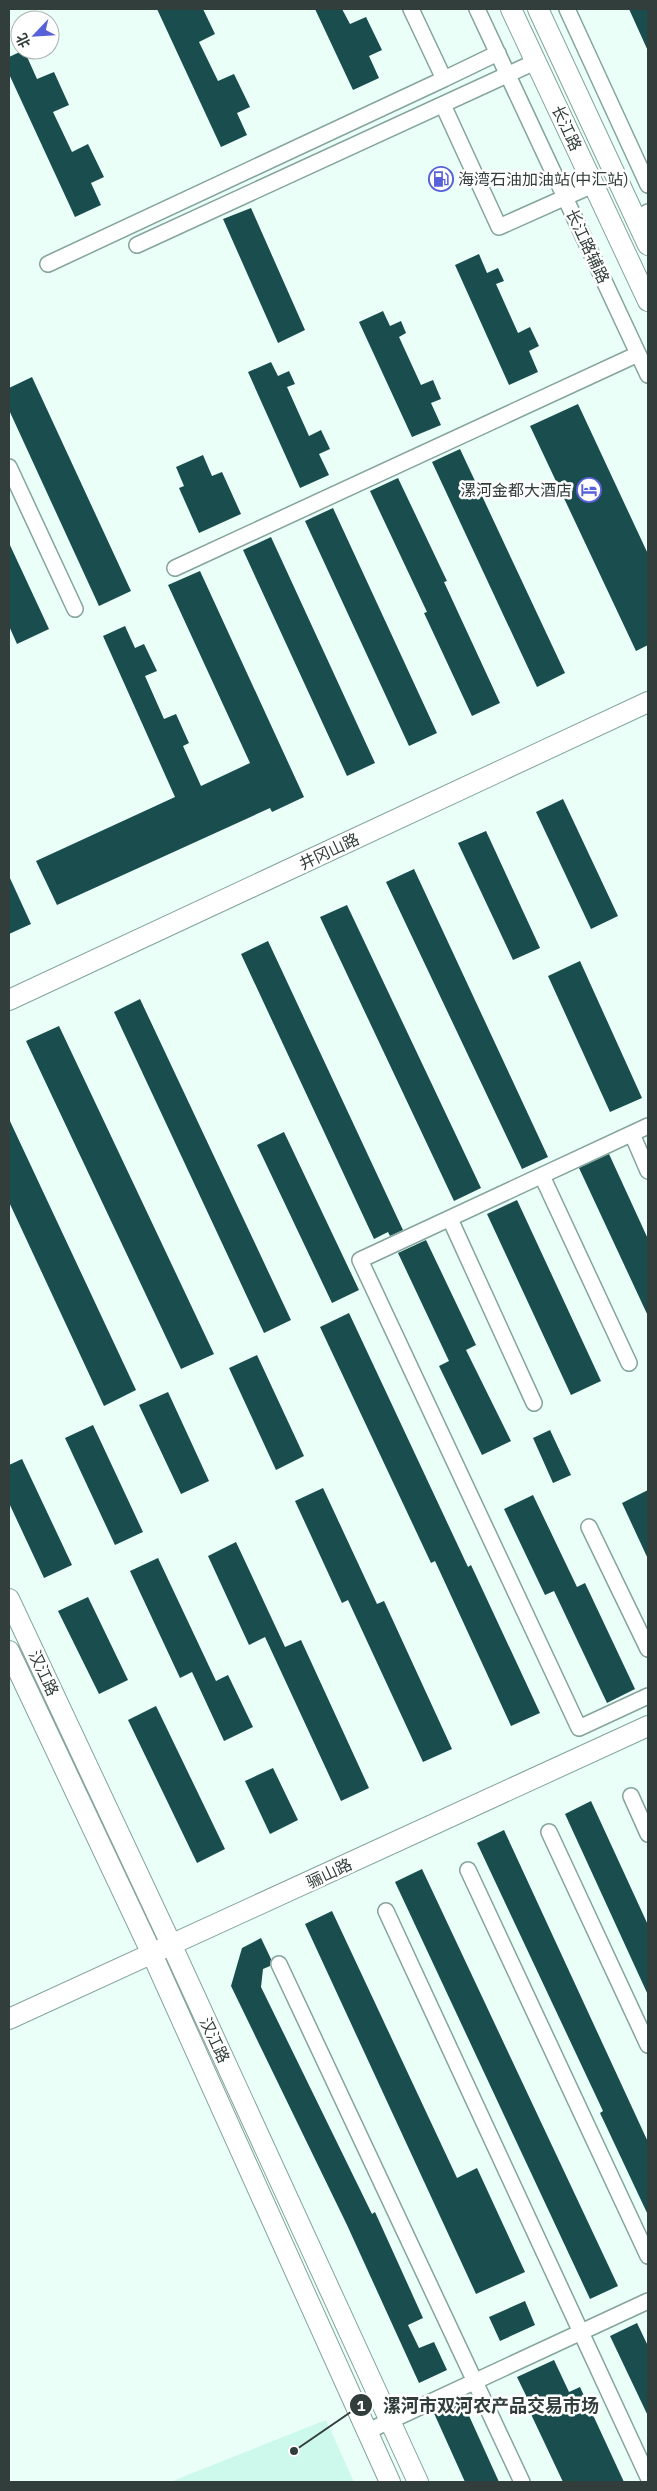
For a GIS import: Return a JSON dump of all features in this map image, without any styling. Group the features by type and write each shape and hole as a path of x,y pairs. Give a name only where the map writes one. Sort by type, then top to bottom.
{"street":[{"path":"411,9 444,79"},
{"name":"长江路辅路","path":"477,9 648,375"},
{"name":"长江路","path":"511,9 648,301"},
{"name":"长江路","path":"538,9 642,216 648,245"},
{"path":"567,9 648,185"},
{"path":"48,264 498,53"},
{"path":"137,245 536,62"},
{"path":"442,105 499,227 593,185"},
{"path":"175,568 638,354"},
{"path":"9,466 75,610"},
{"name":"井冈山路","path":"9,1000 648,702"},
{"path":"648,1126 360,1260 579,1728 648,1696"},
{"path":"632,1134 648,1170"},
{"path":"542,1176 629,1362"},
{"path":"450,1219 534,1403"},
{"path":"589,1528 648,1649"},
{"name":"汉江路","path":"9,1600 172,1946 418,2482"},
{"name":"汉江路","path":"9,1651 152,1954 390,2482"},
{"name":"骊山路","path":"9,2019 172,1946 648,1726"},
{"path":"630,1796 648,1834"},
{"path":"549,1832 648,2045"},
{"path":"468,1870 648,2256"},
{"path":"386,1911 648,2478"},
{"path":"279,1964 522,2482"},
{"path":"366,2432 648,2301"}],"shaded area":[{"path":"326,2420 354,2482 170,2482"}],"building":[{"path":"157,9 203,9 215,34 199,42 218,81 234,74 250,107 237,113 247,135 221,147"},
{"path":"315,9 342,9 350,24 366,17 382,50 369,56 379,78 353,90"},
{"path":"629,9 648,9 648,51"},
{"path":"9,57 10,60 28,60 37,79 54,72 69,105 53,112 72,152 88,144 104,177 91,183 101,205 75,217 9,74"},
{"path":"251,208 305,330 278,343 223,219"},
{"path":"479,254 487,273 498,268 504,281 496,284 518,333 530,327 539,346 529,351 538,372 509,385 455,265"},
{"path":"383,311 390,326 401,321 406,333 399,337 421,385 433,380 441,399 431,403 441,425 412,437 359,322"},
{"path":"271,362 278,376 289,371 295,384 287,387 309,436 321,430 330,449 319,454 329,475 300,488 248,372"},
{"path":"32,377 131,591 99,606 9,410 9,388"},
{"name":"漯河金都大酒店","path":"578,404 648,554 648,645 636,651 530,426"},
{"path":"460,449 565,673 537,687 432,462"},
{"path":"203,455 212,476 222,472 241,514 199,533 179,488 184,486 176,467"},
{"path":"398,478 447,581 444,582 500,703 472,716 424,613 427,612 370,491"},
{"path":"333,508 437,733 409,746 305,521"},
{"path":"271,537 375,763 347,776 243,550"},
{"path":"9,543 49,629 17,644 9,626"},
{"path":"200,571 304,797 272,812 270,808 57,905 36,861 175,797 103,636 125,626 135,648 144,644 157,671 145,676 164,719 176,714 189,743 183,746 201,786 250,763 168,585"},
{"path":"563,799 618,916 591,929 536,812"},
{"path":"486,831 540,948 513,960 458,843"},
{"path":"414,869 548,1157 522,1169 386,882"},
{"path":"9,876 31,924 9,934"},
{"path":"347,905 481,1188 454,1201 320,917"},
{"path":"268,941 403,1230 390,1236 388,1232 374,1239 241,954"},
{"path":"580,961 642,1098 610,1112 548,976"},
{"path":"140,999 291,1320 264,1333 114,1012"},
{"path":"59,1026 214,1354 181,1369 26,1041"},
{"path":"9,1119 136,1390 104,1406 9,1202"},
{"path":"284,1132 359,1290 332,1303 257,1145"},
{"path":"609,1154 648,1239 648,1316 579,1168"},
{"path":"517,1200 601,1381 571,1395 487,1214"},
{"path":"426,1240 476,1345 466,1350 511,1441 482,1455 439,1366 449,1361 398,1253"},
{"path":"349,1313 468,1567 471,1565 540,1713 511,1726 435,1561 431,1563 320,1327"},
{"path":"257,1355 304,1456 276,1470 229,1368"},
{"path":"168,1392 209,1481 181,1494 139,1405"},
{"path":"93,1425 143,1532 115,1545 65,1438"},
{"path":"550,1430 571,1475 553,1483 533,1438"},
{"path":"22,1459 72,1565 44,1578 9,1503 9,1465"},
{"path":"323,1488 377,1604 384,1601 452,1749 423,1762 348,1600 342,1603 295,1501"},
{"path":"648,1490 648,1559 622,1503"},
{"path":"533,1495 577,1587 585,1583 635,1689 607,1703 554,1591 545,1595 504,1509"},
{"path":"236,1542 285,1647 301,1640 369,1788 341,1801 265,1637 249,1645 208,1556"},
{"path":"158,1558 216,1681 228,1675 253,1727 224,1741 192,1672 180,1678 130,1571"},
{"path":"88,1597 128,1680 99,1694 58,1611"},
{"path":"156,1706 225,1849 197,1863 128,1720"},
{"path":"273,1768 298,1820 270,1834 245,1781"},
{"path":"591,1801 648,1925 648,1995 565,1814"},
{"path":"504,1830 648,2142 648,2215 600,2113 603,2111 477,1843"},
{"path":"422,1869 618,2286 590,2299 395,1882"},
{"path":"332,1911 457,2178 477,2168 525,2272 476,2294 305,1924"},
{"path":"261,1938 271,1959 270,1966 263,1969 261,1987 372,2214 375,2212 423,2318 408,2325 419,2348 434,2342 447,2370 419,2383 347,2225 231,1986 242,1948"},
{"path":"525,2301 535,2325 500,2341 489,2317"},
{"path":"637,2323 648,2346 648,2416 610,2336"},
{"path":"554,2360 569,2392 580,2387 624,2482 563,2482 529,2410 532,2408 517,2377"},
{"path":"461,2398 499,2482 465,2482 433,2411"}],"place":[{"name":"海湾石油加油站(中汇站)","path":"441,179"},
{"name":"漯河金都大酒店","path":"589,490"},
{"name":"漯河市双河农产品交易市场","path":"294,2451"}]}
